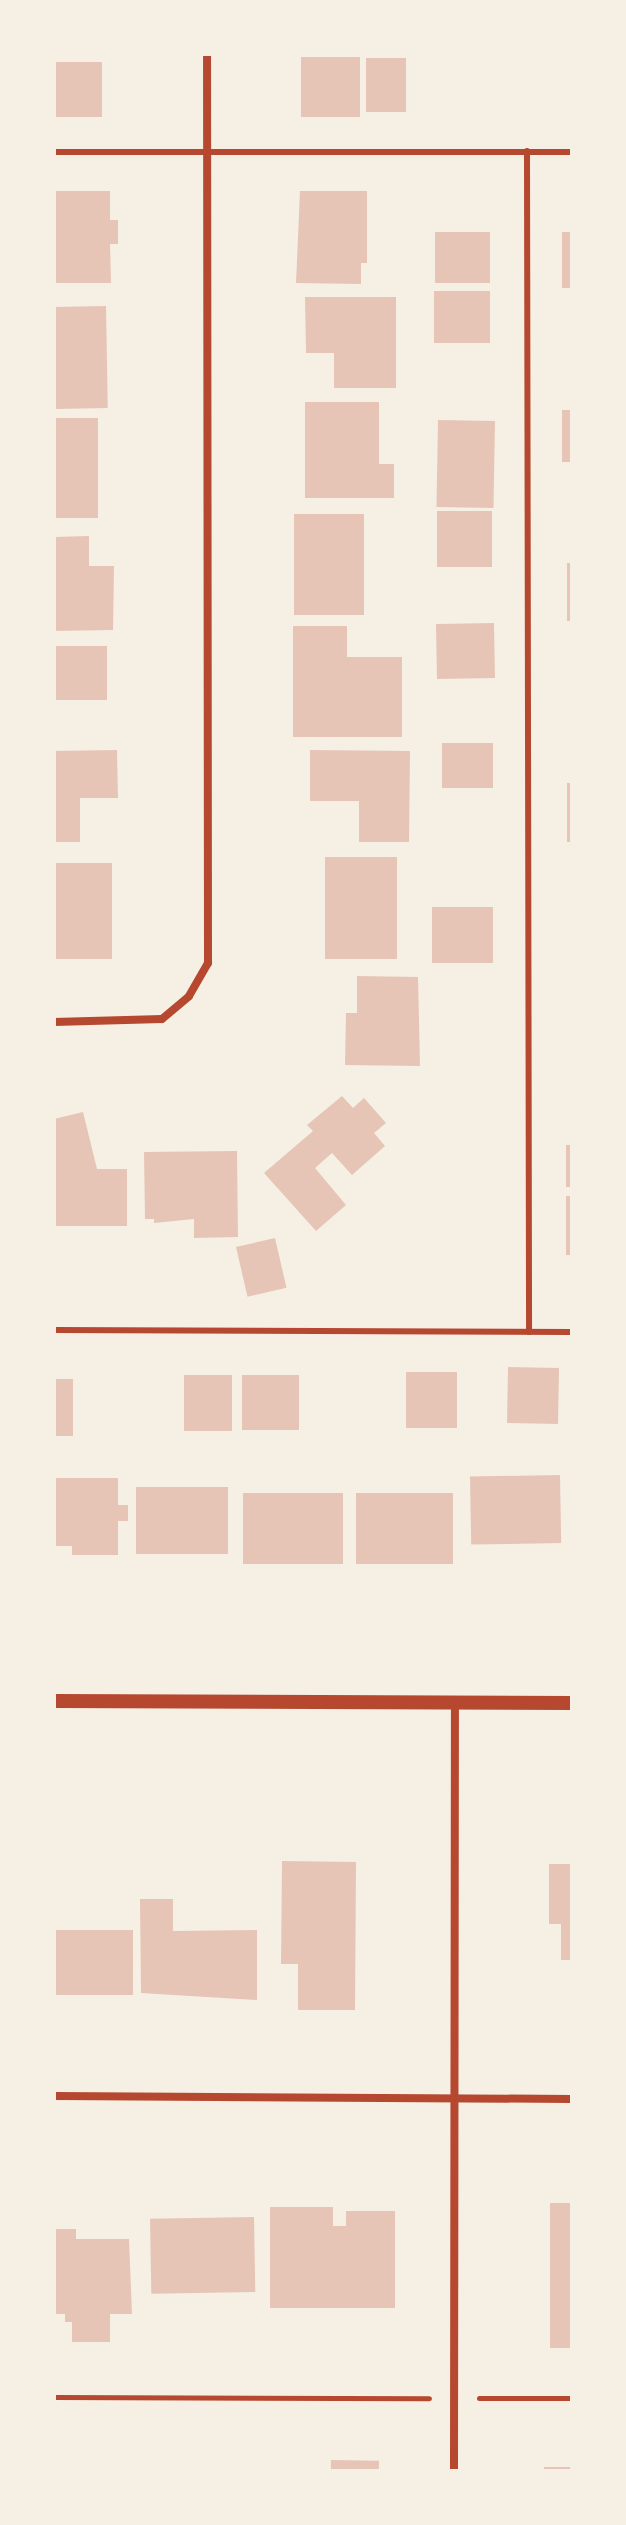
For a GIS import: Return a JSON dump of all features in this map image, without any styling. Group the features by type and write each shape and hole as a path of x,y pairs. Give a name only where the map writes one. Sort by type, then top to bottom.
{"street":[{"path":"54,1022 162,1019 189,996 208,963 207,54"},
{"path":"54,1701 572,1703"},
{"path":"454,2471 455,1703"},
{"path":"54,2096 572,2099"}],"lane":[{"path":"527,151 529,1332"},
{"path":"54,152 572,152"},
{"path":"54,1330 572,1332"}],"path":[{"path":"54,2397 572,2398"}],"building":[{"path":"301,57 360,57 360,117 301,117"},
{"path":"366,58 406,58 406,112 366,112"},
{"path":"54,62 102,62 102,117 54,117"},
{"path":"54,191 110,191 110,220 118,220 118,244 110,244 111,283 54,283"},
{"path":"300,191 367,191 367,263 361,263 361,284 296,283"},
{"path":"435,232 490,232 490,283 435,283"},
{"path":"562,232 572,232 572,288 562,288"},
{"path":"434,291 490,291 490,343 434,343"},
{"path":"305,297 396,297 396,388 334,388 334,353 306,353"},
{"path":"106,306 108,408 56,409 54,307"},
{"path":"305,402 379,402 379,464 394,464 394,498 305,498"},
{"path":"562,410 572,410 572,462 562,462"},
{"path":"54,418 98,418 98,518 54,518"},
{"path":"438,420 495,421 493,508 436,507"},
{"path":"437,511 492,511 492,567 437,567"},
{"path":"294,514 364,514 364,615 294,615"},
{"path":"89,536 89,566 114,566 113,630 54,631 54,537"},
{"path":"567,563 572,563 572,621 567,621"},
{"path":"494,623 495,678 437,679 436,624"},
{"path":"293,626 347,626 347,657 402,657 402,737 293,737"},
{"path":"54,646 107,646 107,700 54,700"},
{"path":"442,743 493,743 493,788 442,788"},
{"path":"117,750 118,798 80,798 80,842 54,842 54,751"},
{"path":"310,750 410,751 409,842 359,842 359,801 310,801"},
{"path":"567,783 572,783 572,842 567,842"},
{"path":"325,857 397,857 397,959 325,959"},
{"path":"54,863 112,863 112,959 54,959"},
{"path":"432,907 493,907 493,963 432,963"},
{"path":"357,976 418,977 420,1066 345,1065 346,1013 357,1013"},
{"path":"342,1096 353,1108 364,1098 386,1123 374,1133 385,1146 352,1175 332,1153 315,1168 346,1205 316,1231 264,1173 313,1131 307,1125"},
{"path":"83,1112 97,1169 127,1169 127,1226 54,1226 54,1119"},
{"path":"566,1145 572,1145 572,1187 566,1187"},
{"path":"237,1151 238,1237 194,1238 194,1219 154,1223 154,1219 145,1219 144,1152"},
{"path":"566,1196 572,1196 572,1255 566,1255"},
{"path":"275,1238 286,1288 247,1297 236,1247"},
{"path":"508,1367 559,1368 558,1424 507,1423"},
{"path":"406,1372 457,1372 457,1428 406,1428"},
{"path":"184,1375 232,1375 232,1431 184,1431"},
{"path":"242,1375 299,1375 299,1430 242,1430"},
{"path":"54,1379 73,1379 73,1436 54,1436"},
{"path":"560,1475 561,1543 471,1545 470,1477"},
{"path":"54,1478 118,1478 118,1505 128,1505 128,1521 118,1521 118,1555 72,1555 72,1546 54,1546"},
{"path":"136,1487 228,1487 228,1554 136,1554"},
{"path":"243,1493 343,1493 343,1564 243,1564"},
{"path":"356,1493 453,1493 453,1564 356,1564"},
{"path":"282,1861 356,1862 355,2010 298,2010 298,1964 281,1964"},
{"path":"549,1864 572,1864 572,1960 561,1960 561,1924 549,1924"},
{"path":"140,1899 173,1899 173,1931 257,1930 257,2000 141,1993"},
{"path":"54,1930 133,1930 133,1995 54,1995"},
{"path":"550,2203 572,2203 572,2348 550,2348"},
{"path":"270,2207 333,2207 333,2226 346,2226 346,2211 395,2211 395,2308 270,2308"},
{"path":"254,2217 255,2292 151,2294 150,2219"},
{"path":"54,2229 76,2229 76,2239 129,2239 132,2314 110,2314 110,2342 72,2342 72,2322 65,2322 65,2314 54,2314"},
{"path":"331,2460 379,2461 379,2471 331,2471"},
{"path":"544,2467 572,2467 572,2471 544,2471"}]}
